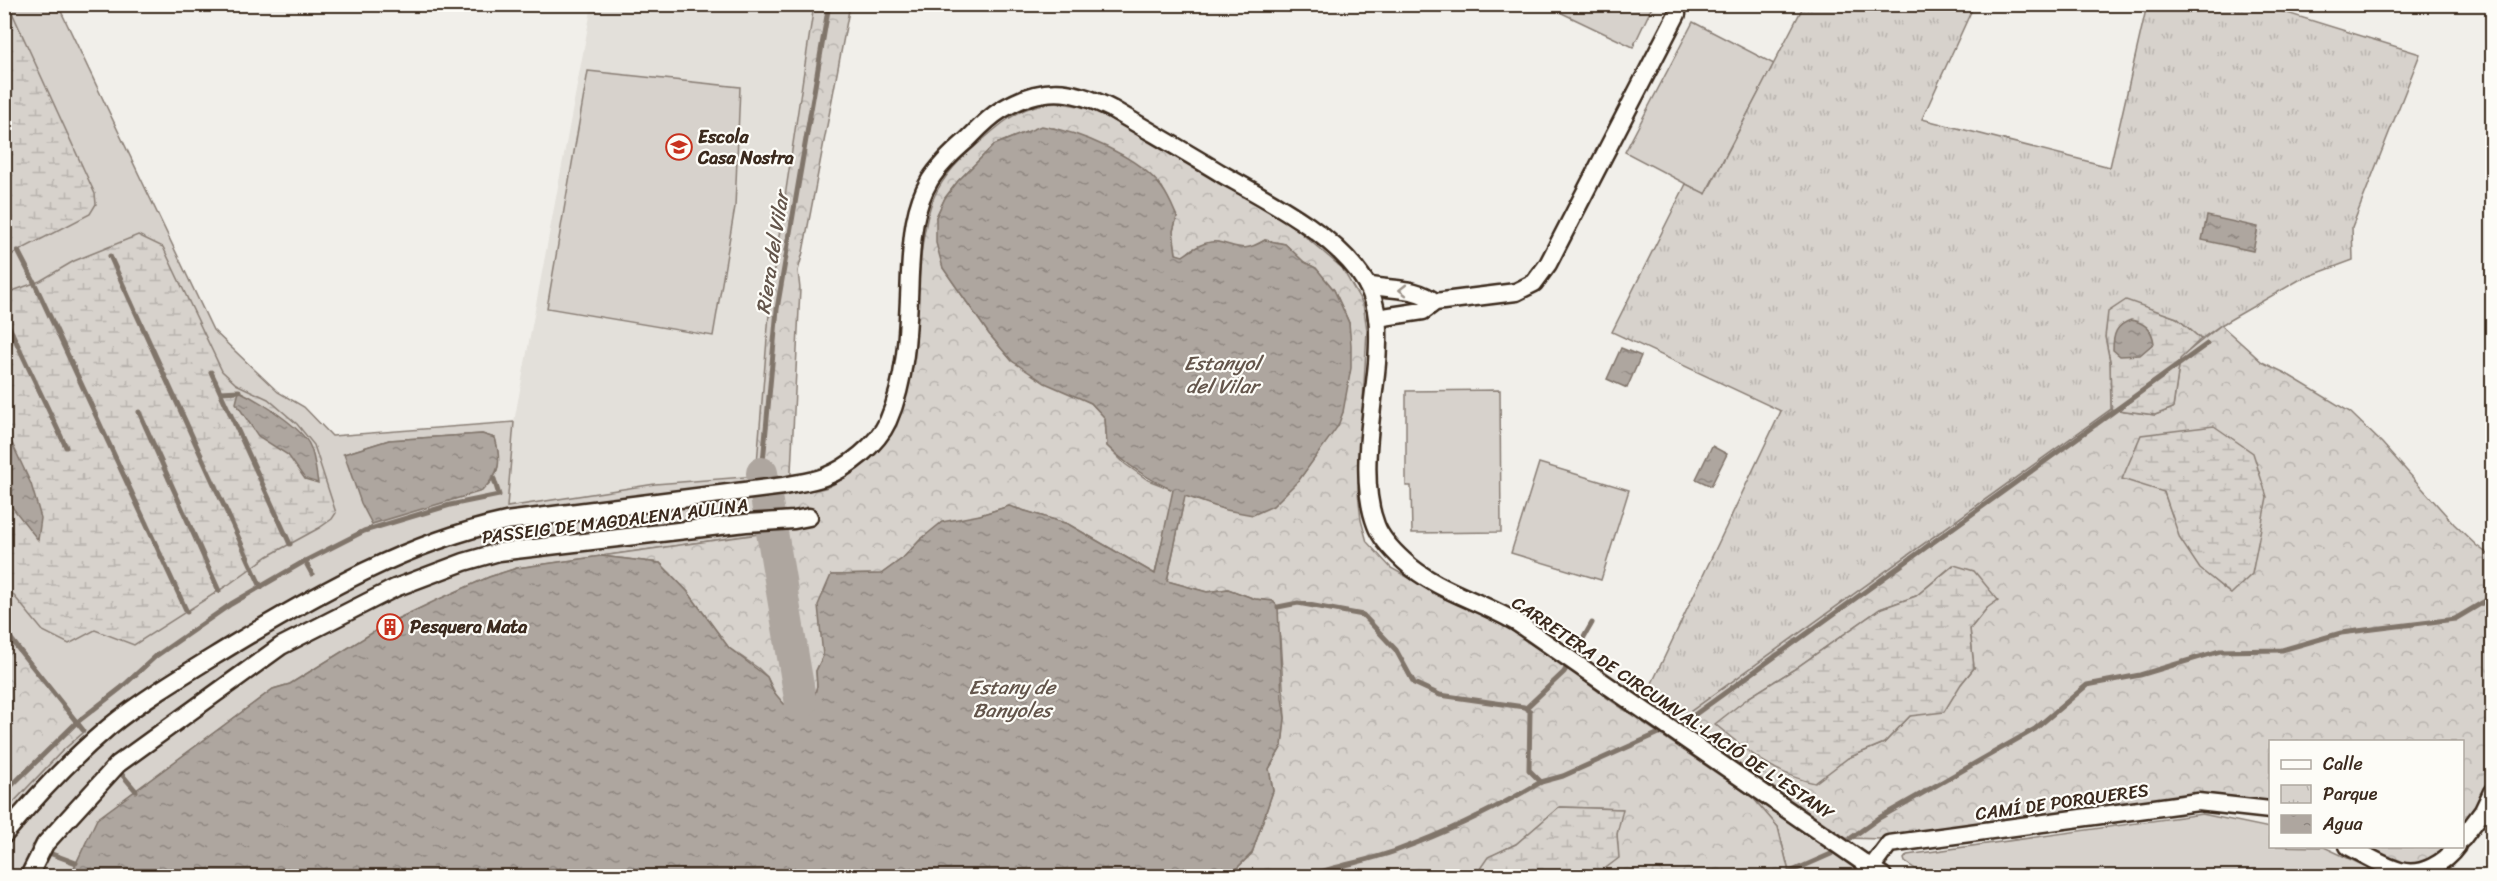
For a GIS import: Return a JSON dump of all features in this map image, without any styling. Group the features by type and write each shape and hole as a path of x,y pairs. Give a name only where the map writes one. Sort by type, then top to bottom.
{"street":[{"path":"1377,318 1423,311 1435,302 1516,292 1534,284 1548,264 1677,14"},
{"name":"PASSEIG DE MAGDALENA AULINA","path":"4,835 30,804 81,752 118,721 197,666 293,609 382,563 468,529 506,521 722,495 822,478 837,471 870,446 887,421 902,373 908,327 913,234 929,181 947,158 994,115 1017,100 1041,92 1066,91 1093,99 1281,208 1347,258 1368,285"},
{"path":"1368,285 1388,290 1413,290 1435,302"},
{"name":"CARRETERA DE CIRCUMVAL·LACIÓ DE L'ESTANY","path":"1368,285 1377,318 1379,340 1368,465 1370,503 1377,527 1394,551 1418,573 1432,582 1498,611 1519,624 1877,872"},
{"name":"PASSEIG DE MAGDALENA AULINA","path":"33,870 45,844 118,764 281,646 395,588 464,562 499,552 809,517"},
{"path":"2464,838 2493,792"},
{"name":"CAMÍ DE PORQUERES","path":"1877,872 1889,844 2198,802 2269,810"},
{"path":"2352,848 2401,872 2427,869 2449,858 2456,848"}],"shaded area":[{"name":"Escola Casa Nostra","path":"592,5 814,5 771,289 756,476 655,484 507,507 514,422"}],"green space":[{"path":"5,4 58,5 213,330 278,392 304,407 332,436 514,422 507,507 655,484 770,475 766,533 517,568 489,577 392,621 290,684 273,689 98,819 72,876 5,876 5,811 62,751 84,732 5,628","holes":["482,434 495,438 498,458 496,475 485,487 466,495 344,454 389,440"]},
{"path":"5,5 9,6 95,194 96,204 90,214 5,258"},
{"path":"814,5 850,5 798,271 800,289 790,492 826,488 848,476 864,463 884,441 898,416 913,360 920,270 927,221 935,195 949,172 994,130 1019,112 1044,104 1057,103 1099,112 1287,221 1342,268 1363,304 1367,330 1358,492 1361,520 1367,542 1391,568 1446,599 1498,622 1538,647 1607,698 1753,798 1778,827 1790,876 1595,876 1618,858 1617,834 1622,809 1560,807 1516,844 1489,857 1475,876 1229,876 1252,853 1273,791 1269,769 1282,746 1285,718 1280,638 1272,601 1255,599 1228,589 1207,592 1167,581 1185,495 1226,510 1299,480 1337,426 1343,412 1349,323 1334,290 1316,268 1304,262 1285,244 1265,240 1253,247 1239,249 1217,242 1192,249 1183,257 1176,254 1173,231 1177,217 1162,187 1122,155 1054,128 1026,132 994,145 958,181 945,198 936,217 943,268 989,334 1012,361 1091,403 1105,418 1107,446 1125,464 1148,480 1174,490 1155,574 1068,524 1009,506 980,515 921,539 903,558 881,574 831,575 823,656 816,671 815,694 809,701 790,705 784,704 777,697 767,677 758,668 729,648 688,592 660,563 601,556 766,533 770,475 756,476 771,289"},
{"path":"1545,5 1653,5 1633,47"},
{"path":"1804,5 1974,5 1922,119 2110,167 2147,5 2261,5 2420,54 2352,227 2353,260 2299,280 2201,339 2177,318 2126,300 2108,312 2105,337 2110,361 2111,409 1677,721 1645,698 1781,411 1612,332 1686,184 1706,194"},
{"path":"1693,22 1774,64 1705,194 1625,152"},
{"path":"588,71 740,87 735,207 713,336 547,308"},
{"path":"138,235 163,247 222,371 236,384 268,399 297,424 314,445 336,513 332,519 319,528 268,556 228,585 134,645 95,630 69,644 43,631 5,585 4,294 40,281 74,261"},
{"path":"2126,299 2177,318 2201,339 2180,359 2173,408 2155,415 2111,409 2110,361 2105,337 2107,312"},
{"path":"2221,325 2262,362 2350,412 2382,443 2454,524 2492,557 2492,777 2478,807 2464,827 2464,740 2269,740 2269,802 1882,839 1846,838 1677,721 2111,409 2155,415 2173,408 2180,358","holes":["2164,492 2231,594 2205,572 2188,549 2175,524","1953,565 1987,608 1970,629 1974,668 1961,684 1910,716 1884,743 1848,758 1748,698 1793,670 1880,609 1916,596"]},
{"path":"1500,390 1501,532 1412,533 1411,486 1406,486 1406,391"},
{"path":"2214,426 2253,453 2267,497 2252,574 2231,594 2200,569 2180,539 2164,492 2122,479 2141,435"},
{"path":"1539,463 1629,490 1601,580 1511,553"},
{"path":"1954,565 1974,571 1998,600 1987,608 1970,629 1974,668 1944,712 1910,716 1884,743 1848,758 1815,783 1774,768 1715,724 1748,698 1793,670 1880,609 1916,596"},
{"path":"4,628 84,732 62,751 5,811"},
{"path":"1753,798 1868,876 1790,876 1778,827"},
{"path":"1559,807 1623,809 1617,834 1619,858 1595,876 1475,876 1488,857 1516,844"},
{"path":"2202,814 2269,828 2269,848 2326,848 2386,876 1926,876 1905,862 1907,855"},
{"path":"2365,848 2448,848 2425,863 2402,865"}],"water":[{"name":"Estany de Banyoles","path":"1041,126 1072,133 1107,147 1139,166 1152,177 1167,195 1177,217 1173,231 1176,254 1183,256 1208,242 1242,248 1265,240 1285,244 1304,262 1316,268 1334,290 1349,323 1351,368 1343,412 1338,426 1299,480 1273,506 1253,515 1226,510 1185,496 1167,581 1207,592 1228,589 1255,599 1273,601 1278,607 1285,718 1282,746 1269,769 1273,791 1252,853 1229,876 72,876 97,819 273,689 290,684 385,625 489,577 517,568 601,556 660,563 688,592 729,648 767,677 773,691 784,704 801,704 809,701 815,694 816,671 823,656 818,605 831,575 881,574 903,558 942,522 980,515 1009,506 1068,524 1155,574 1173,490 1138,471 1107,446 1105,418 1091,403 1045,383 1012,361 989,334 943,268 936,243 936,217 945,198 958,181 994,145"},
{"path":"2207,216 2258,227 2253,251 2202,240"},
{"path":"2131,320 2147,327 2154,343 2140,355 2120,356 2113,350 2115,335 2119,327"},
{"path":"1621,348 1641,356 1627,388 1607,379"},
{"path":"239,391 279,415 305,439 313,455 318,483 305,479 288,455 258,436 236,403"},
{"path":"4,426 31,484 41,518 38,540 5,498"},
{"path":"482,434 495,438 499,461 493,478 482,491 372,524 361,503 344,454 389,440"},
{"path":"1712,446 1727,454 1711,486 1696,479"}],"waterway":[{"name":"Riera del Vilar","path":"762,473 777,309 829,4"},
{"path":"18,251 187,612"},
{"path":"110,256 261,587"},
{"path":"4,316 66,447"},
{"path":"4,367 12,333"},
{"path":"1278,607 1298,603 1363,615 1396,650 1414,683 1440,695 1524,707 1530,711 1529,770 1541,782 1563,776 1686,721 2207,344"},
{"path":"211,372 290,544"},
{"path":"221,392 239,391"},
{"path":"4,393 8,402 4,418"},
{"path":"139,412 219,591"},
{"path":"762,473 801,704"},
{"path":"4,793 76,723 121,688 156,656 231,604 305,561 364,531 450,505 499,495 494,479"},
{"path":"305,561 312,574"},
{"path":"1851,838 1879,818 2035,729 2087,685 2140,675 2220,651 2282,650 2341,633 2455,619 2492,597"},
{"path":"1526,708 1564,672 1592,623"},
{"path":"4,631 83,730"},
{"path":"119,771 136,791"},
{"path":"1309,876 1387,854 1435,836 1541,782"},
{"path":"33,847 76,863"},
{"path":"1781,876 1831,854"}],"place":[{"name":"Escola Casa Nostra","path":"679,147"},
{"name":"Pesquera Mata","path":"390,627"}],"water label":[{"name":"Estanyol del Vilar","path":"1222,374"}]}
